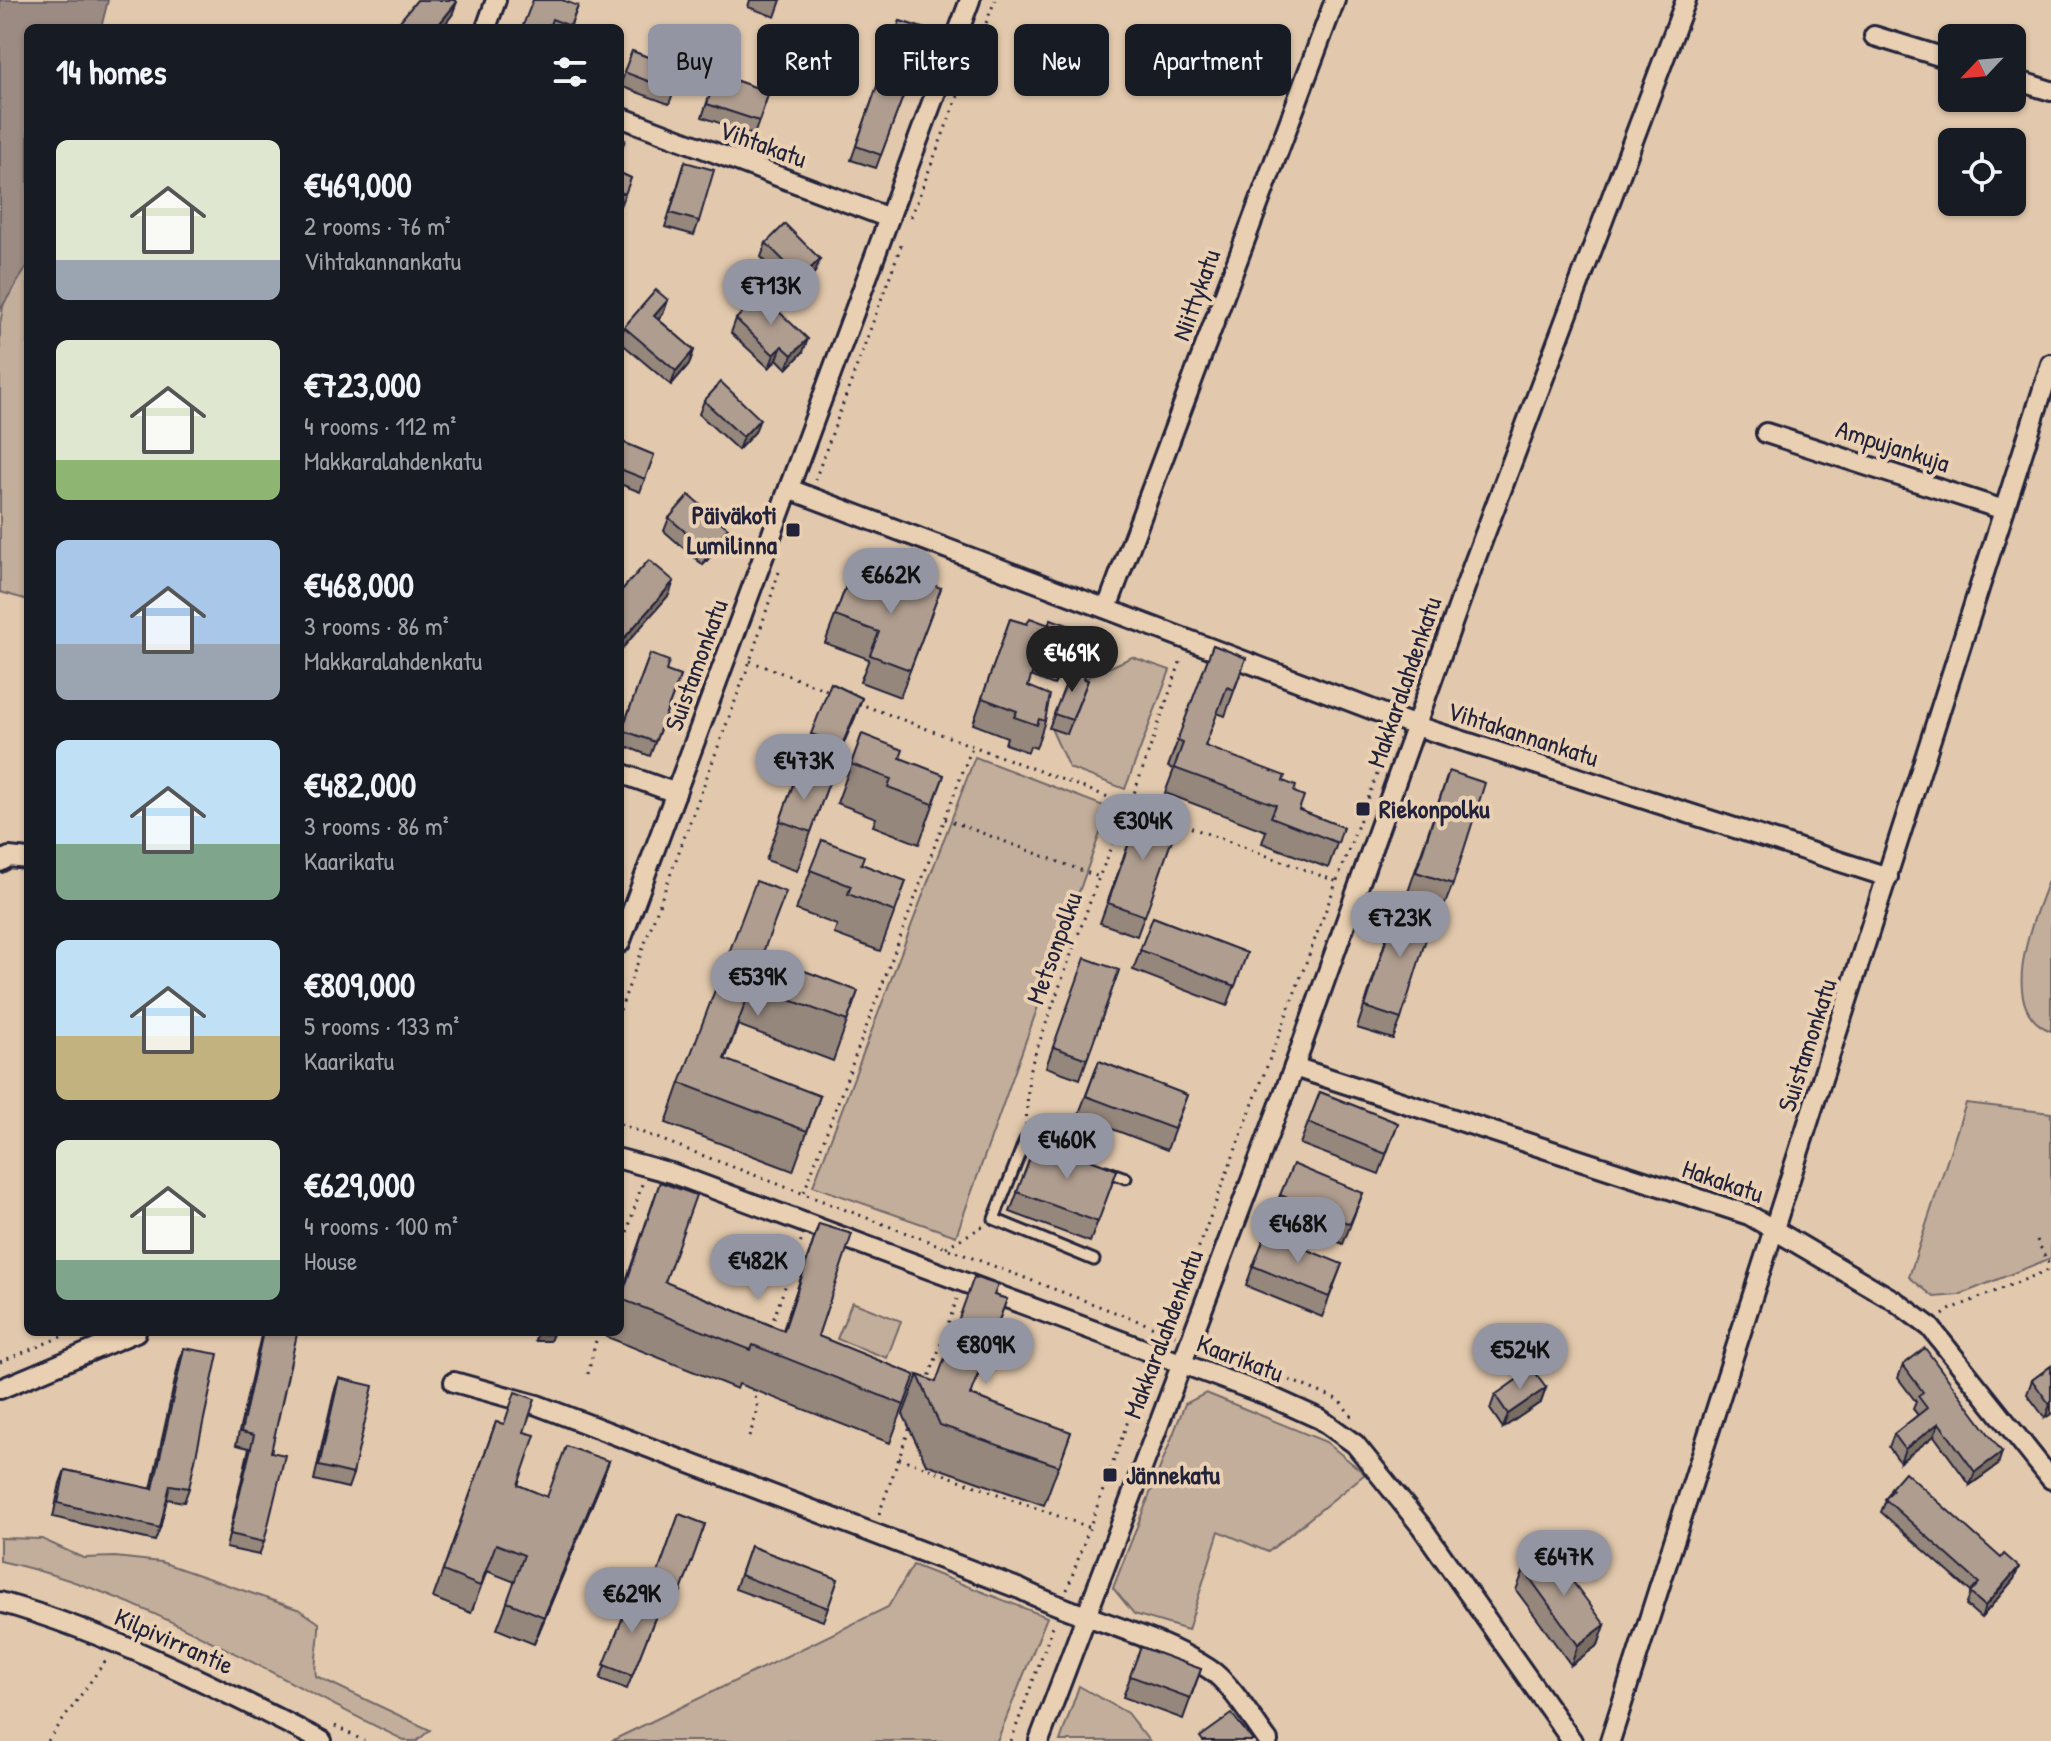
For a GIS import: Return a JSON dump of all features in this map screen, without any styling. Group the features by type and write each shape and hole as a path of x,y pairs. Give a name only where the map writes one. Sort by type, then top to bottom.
{"street":[{"path":"487,24 496,0"},
{"name":"Suistamonkatu","path":"624,932 970,0"},
{"name":"Niittykatu","path":"1107,608 1335,0"},
{"name":"Makkaralahdenkatu","path":"1039,1741 1083,1617 1294,1067 1472,568 1686,0"},
{"path":"1874,36 1938,56"},
{"path":"2026,83 2051,91"},
{"name":"Vihtakatu","path":"624,119 889,218"},
{"name":"Suistamonkatu","path":"1610,1741 2051,364"},
{"name":"Ampujankuja","path":"1766,433 2004,510"},
{"name":"Vihtakannankatu","path":"789,489 1416,726 1888,877"},
{"path":"624,774 676,793"},
{"path":"0,862 9,857 24,859"},
{"name":"Hakakatu","path":"1294,1067 1749,1215 1774,1227 1895,1301 1930,1327 2051,1479"},
{"name":"Kaarikatu","path":"624,1160 807,1223 1303,1411 1355,1444 1421,1526 1572,1741"},
{"path":"0,1389 126,1336"},
{"path":"454,1382 537,1405 1020,1589 1060,1609 1157,1643 1212,1670 1268,1741"},
{"name":"Kilpivirrantie","path":"0,1602 115,1643 225,1691 322,1741"}],"lane":[{"path":"1054,1151 1025,1140 994,1219 1094,1260"},
{"path":"1097,1167 1126,1178"}],"path":[{"name":"Metsonpolku","path":"1025,1140 1029,1071 1099,877 1130,805 1189,638"},
{"path":"750,661 838,695"},
{"path":"853,701 1145,811"},
{"path":"803,1194 972,747"},
{"path":"1011,1741 1146,1378 1150,1352 1177,1305 1379,767"},
{"path":"945,819 1099,877"},
{"path":"1174,822 1357,889"},
{"path":"624,1242 648,1166"},
{"path":"946,1248 951,1242 994,1219"},
{"path":"771,1326 807,1223"},
{"path":"1940,1318 1951,1309 2051,1269 2037,1240"},
{"path":"925,1388 963,1282"},
{"path":"0,1362 63,1336"},
{"path":"588,1374 597,1336"},
{"path":"749,1437 758,1410 752,1382"},
{"path":"873,1533 915,1416"},
{"path":"899,1458 1091,1528"},
{"path":"48,1741 115,1643"}],"shaded area":[{"path":"0,0 108,0 102,24 24,24 24,271 0,310"},
{"path":"24,271 24,599 0,592 0,324 4,302"},
{"path":"1132,657 1170,670 1125,789 1069,768 1050,726 1084,679"},
{"path":"975,757 1109,808 956,1236 813,1186"},
{"path":"2051,873 2051,1031 2034,1020 2024,1003 2022,982 2029,935"},
{"path":"1966,1103 2051,1113 2051,1258 1959,1295 1934,1297 1909,1277"},
{"path":"852,1302 901,1321 887,1358 837,1339"},
{"path":"1206,1393 1326,1442 1365,1474 1268,1552 1219,1531 1188,1630 1134,1614 1113,1588 1185,1404"},
{"path":"0,1538 42,1539 83,1558 115,1557 161,1562 300,1610 319,1623 316,1676 430,1730 417,1741 406,1741 157,1615 106,1593 0,1561"},
{"path":"913,1565 1047,1617 997,1741 611,1741 888,1607"},
{"path":"1079,1686 1127,1713 1149,1741 1060,1741"}],"building":[{"path":"417,0 457,2 439,24 403,24 400,21"},
{"path":"533,0 562,0 578,6 571,24 552,19 550,24 524,24"},
{"path":"632,51 648,57 648,81 624,72"},
{"path":"741,82 757,88 757,96 768,96 759,121 707,104 710,96 741,96"},
{"path":"875,92 875,96 903,96 881,155 856,146"},
{"path":"685,162 714,170 699,221 670,213"},
{"path":"624,175 631,178 624,194"},
{"path":"785,224 820,259 801,278 766,243"},
{"path":"656,290 668,300 654,316 694,350 676,371 624,327"},
{"path":"760,294 808,339 792,355 782,346 774,355 736,319"},
{"path":"721,382 760,419 743,437 704,401"},
{"path":"624,443 654,455 645,479 624,471"},
{"path":"689,495 728,528 708,551 669,518"},
{"path":"649,560 674,581 624,638 624,588"},
{"path":"904,574 941,588 910,670 870,655 879,632 835,616 849,578 896,595"},
{"path":"1030,618 1049,625 1051,619 1074,627 1072,633 1077,635 1063,659 1040,649 1028,686 1050,695 1045,721 1039,719 1037,725 1014,717 1017,711 982,698 1010,619 1027,624"},
{"path":"1213,645 1246,658 1234,690 1227,687 1205,746 1285,776 1283,781 1296,786 1294,792 1304,796 1299,810 1343,827 1338,843 1271,817 1276,805 1174,768 1183,743 1177,741"},
{"path":"650,654 669,661 666,671 680,676 655,742 624,731"},
{"path":"1089,665 1084,679 1088,680 1072,720 1054,714 1070,674"},
{"path":"831,683 862,698 842,745 811,734"},
{"path":"862,734 903,750 900,758 944,775 933,804 888,787 891,779 851,764"},
{"path":"798,771 829,782 811,832 780,821"},
{"path":"1449,771 1485,783 1453,884 1416,872"},
{"path":"1141,809 1178,822 1145,916 1108,903"},
{"path":"822,840 864,856 861,864 906,881 895,912 848,894 851,886 810,870"},
{"path":"756,881 786,892 762,955 858,991 847,1021 752,986 724,1059 820,1096 807,1131 680,1083"},
{"path":"1399,899 1435,910 1401,1019 1365,1007"},
{"path":"1153,917 1247,953 1235,986 1140,950"},
{"path":"1085,958 1119,970 1087,1059 1053,1047"},
{"path":"1099,1061 1187,1095 1174,1129 1086,1096"},
{"path":"1320,1092 1398,1123 1386,1154 1308,1123"},
{"path":"1037,1140 1117,1170 1098,1222 1017,1192"},
{"path":"1293,1164 1363,1193 1350,1224 1280,1195"},
{"path":"660,1182 696,1195 665,1282 784,1331 819,1224 852,1234 818,1336 915,1375 904,1405 753,1345 751,1350 624,1300 624,1290"},
{"path":"1266,1233 1342,1264 1329,1297 1253,1266"},
{"path":"974,1277 998,1285 994,1295 1007,1299 970,1395 1071,1432 1059,1466 940,1425 918,1375 936,1382"},
{"path":"262,1336 297,1336 271,1452 285,1455 264,1542 230,1534 254,1435 241,1432"},
{"path":"184,1348 218,1354 189,1488 170,1485 160,1528 58,1503 65,1470 153,1489"},
{"path":"1925,1348 2002,1452 1975,1472 1939,1423 1905,1449 1894,1434 1927,1408 1918,1396 1923,1392 1903,1365"},
{"path":"2051,1366 2051,1404 2050,1405 2032,1380"},
{"path":"1532,1369 1546,1388 1508,1414 1495,1395"},
{"path":"339,1378 373,1386 353,1474 319,1466"},
{"path":"515,1392 535,1399 524,1432 535,1435 518,1485 547,1497 566,1446 609,1461 544,1617 507,1602 524,1555 496,1544 480,1586 443,1571 496,1422 504,1424"},
{"path":"1905,1472 2001,1558 2004,1554 2019,1567 1985,1606 1970,1593 1979,1583 1885,1499"},
{"path":"679,1514 705,1524 680,1594 654,1584"},
{"path":"750,1546 838,1579 828,1608 740,1575"},
{"path":"1550,1551 1605,1625 1578,1645 1524,1570"},
{"path":"632,1594 660,1605 632,1676 604,1665"},
{"path":"1141,1647 1201,1669 1190,1698 1130,1676"},
{"path":"1232,1714 1253,1741 1203,1741 1200,1737"}],"place":[{"name":"Päiväkoti Lumilinna","path":"793,530"},
{"name":"Riekonpolku","path":"1363,809"},
{"name":"Jännekatu","path":"1110,1475"}]}
